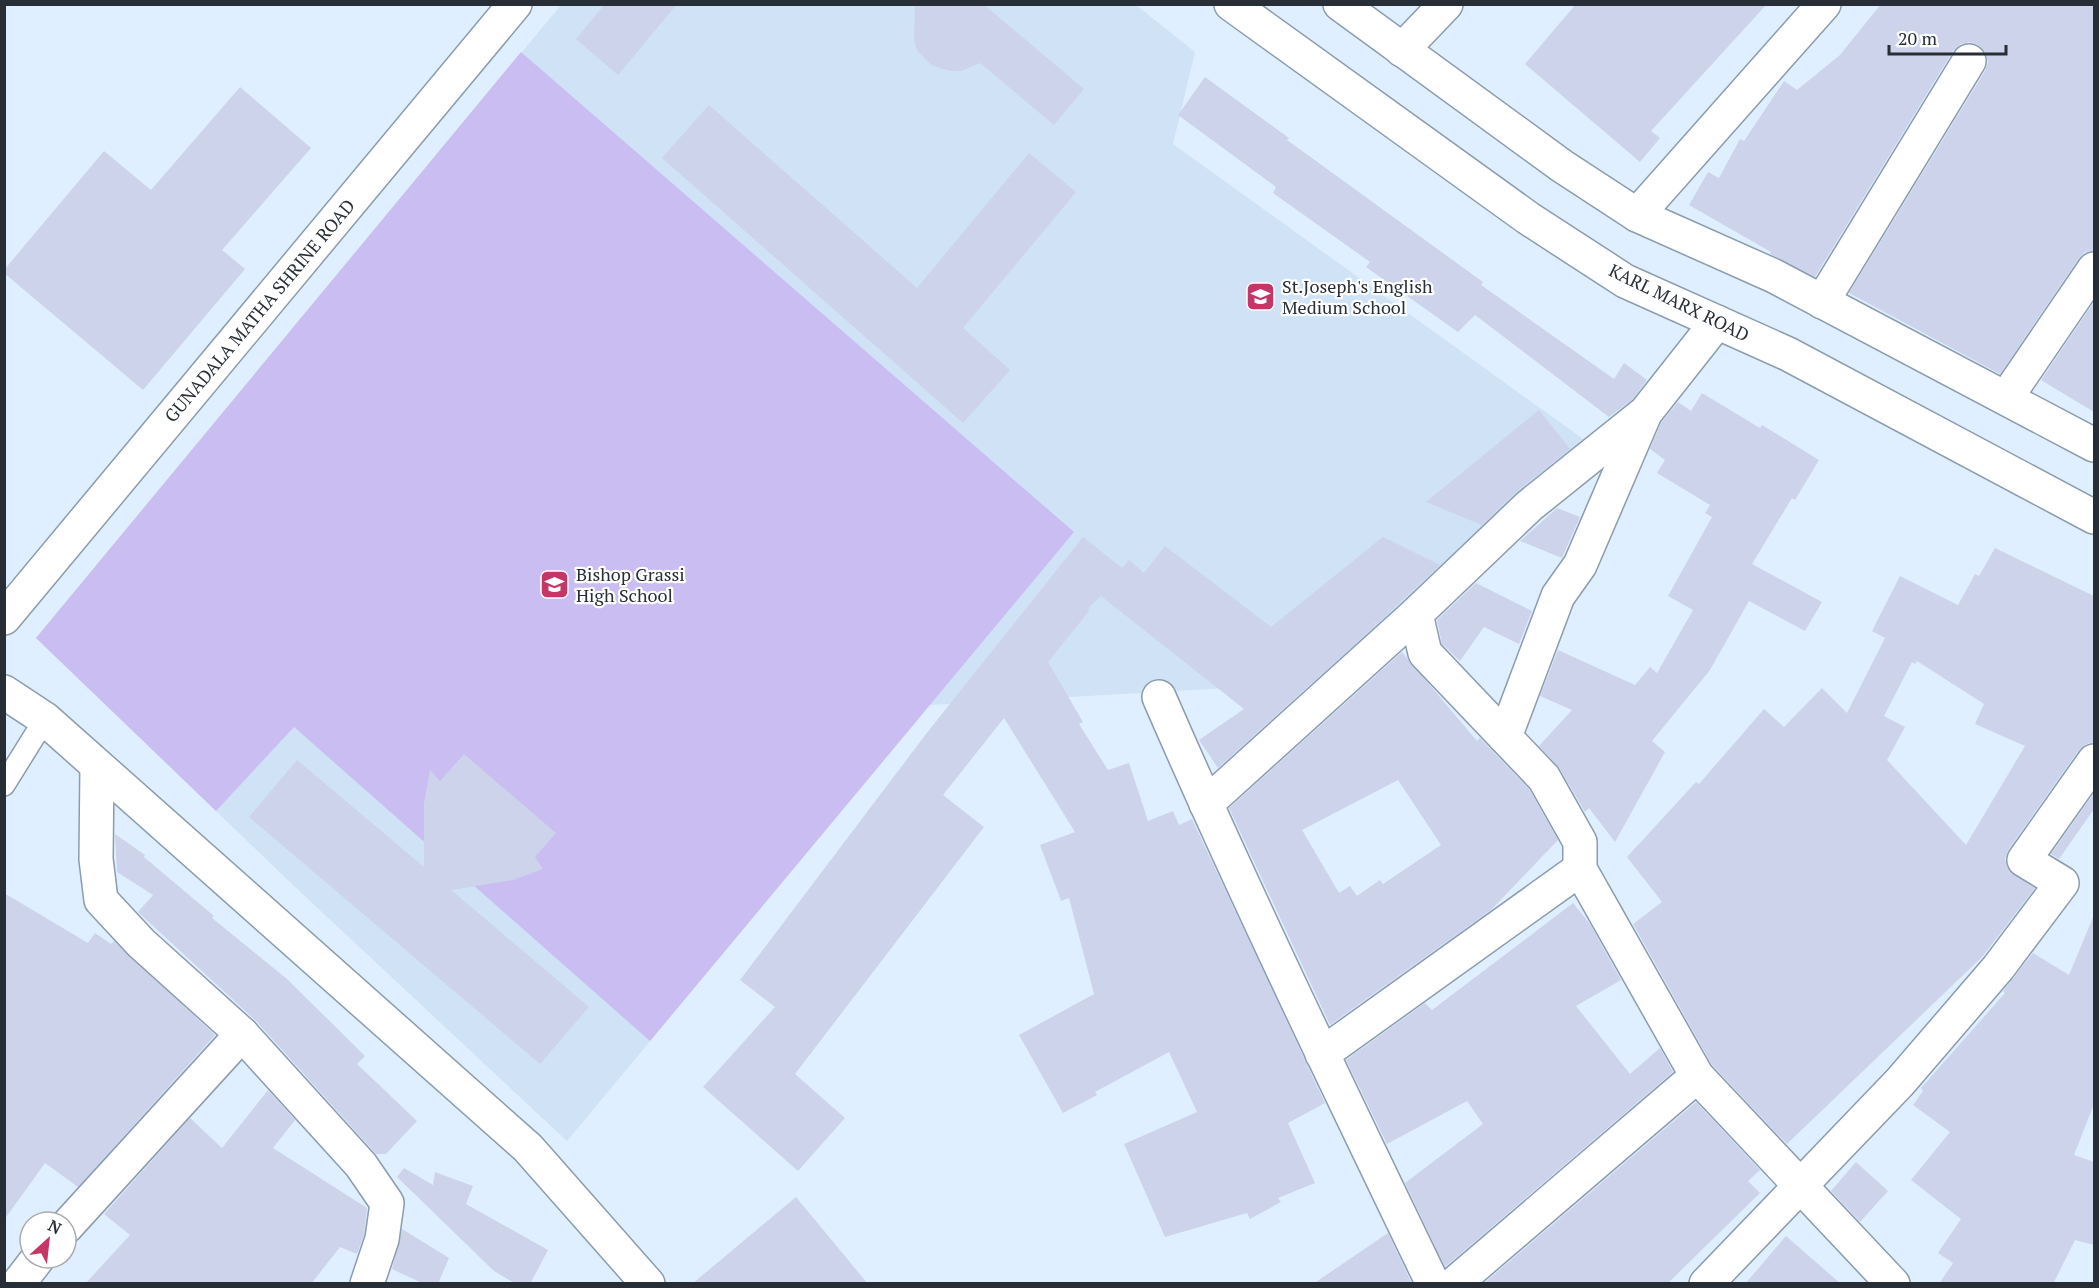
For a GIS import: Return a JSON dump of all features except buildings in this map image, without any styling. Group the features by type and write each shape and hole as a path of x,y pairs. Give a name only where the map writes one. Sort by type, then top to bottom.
{"street":[{"name":"GUNADALA MATHA SHRINE ROAD","path":"4,618 515,4"},
{"name":"KARL MARX ROAD","path":"1231,4 1528,218 1625,281 1788,354 1916,420 2094,517"},
{"path":"1340,4 1562,166 1637,215 1774,276 2094,445"},
{"path":"1402,50 1446,4"},
{"path":"1637,215 1824,4"},
{"path":"1822,302 1970,61"},
{"path":"2006,399 2094,269"},
{"path":"1206,804 1416,614 1529,506 1646,412 1718,322"},
{"path":"1505,737 1558,596 1580,565 1646,412"},
{"path":"1416,614 1425,653 1544,778 1580,842 1580,869 1697,1076 1798,1186 1893,1284"},
{"path":"4,692 45,719 528,1148 648,1284"},
{"path":"1159,697 1322,1054 1433,1284"},
{"path":"1706,1284 1798,1186 1900,1083 1998,968 2062,883 2024,860 2094,761"},
{"path":"97,766 96,859 101,900 141,943 242,1034 361,1165 387,1203 382,1239 367,1284"},
{"path":"1322,1054 1580,869"},
{"path":"78,1214 242,1034"},
{"path":"1454,1284 1697,1076"},
{"path":"18,1284 29,1270"}],"lane":[{"path":"4,785 45,719"}],"shaded area":[{"name":"Bishop Grassi High School","path":"561,5 1136,5 1195,52 1173,144 1597,449 1314,683 930,705 567,1141 294,886 36,638"},
{"name":"Bishop Grassi High School","path":"521,52 1074,532 650,1041 294,727 216,811 36,638"}],"place":[{"name":"St.Joseph's English Medium School","path":"1261,297"},
{"name":"Bishop Grassi High School","path":"555,585"}]}
